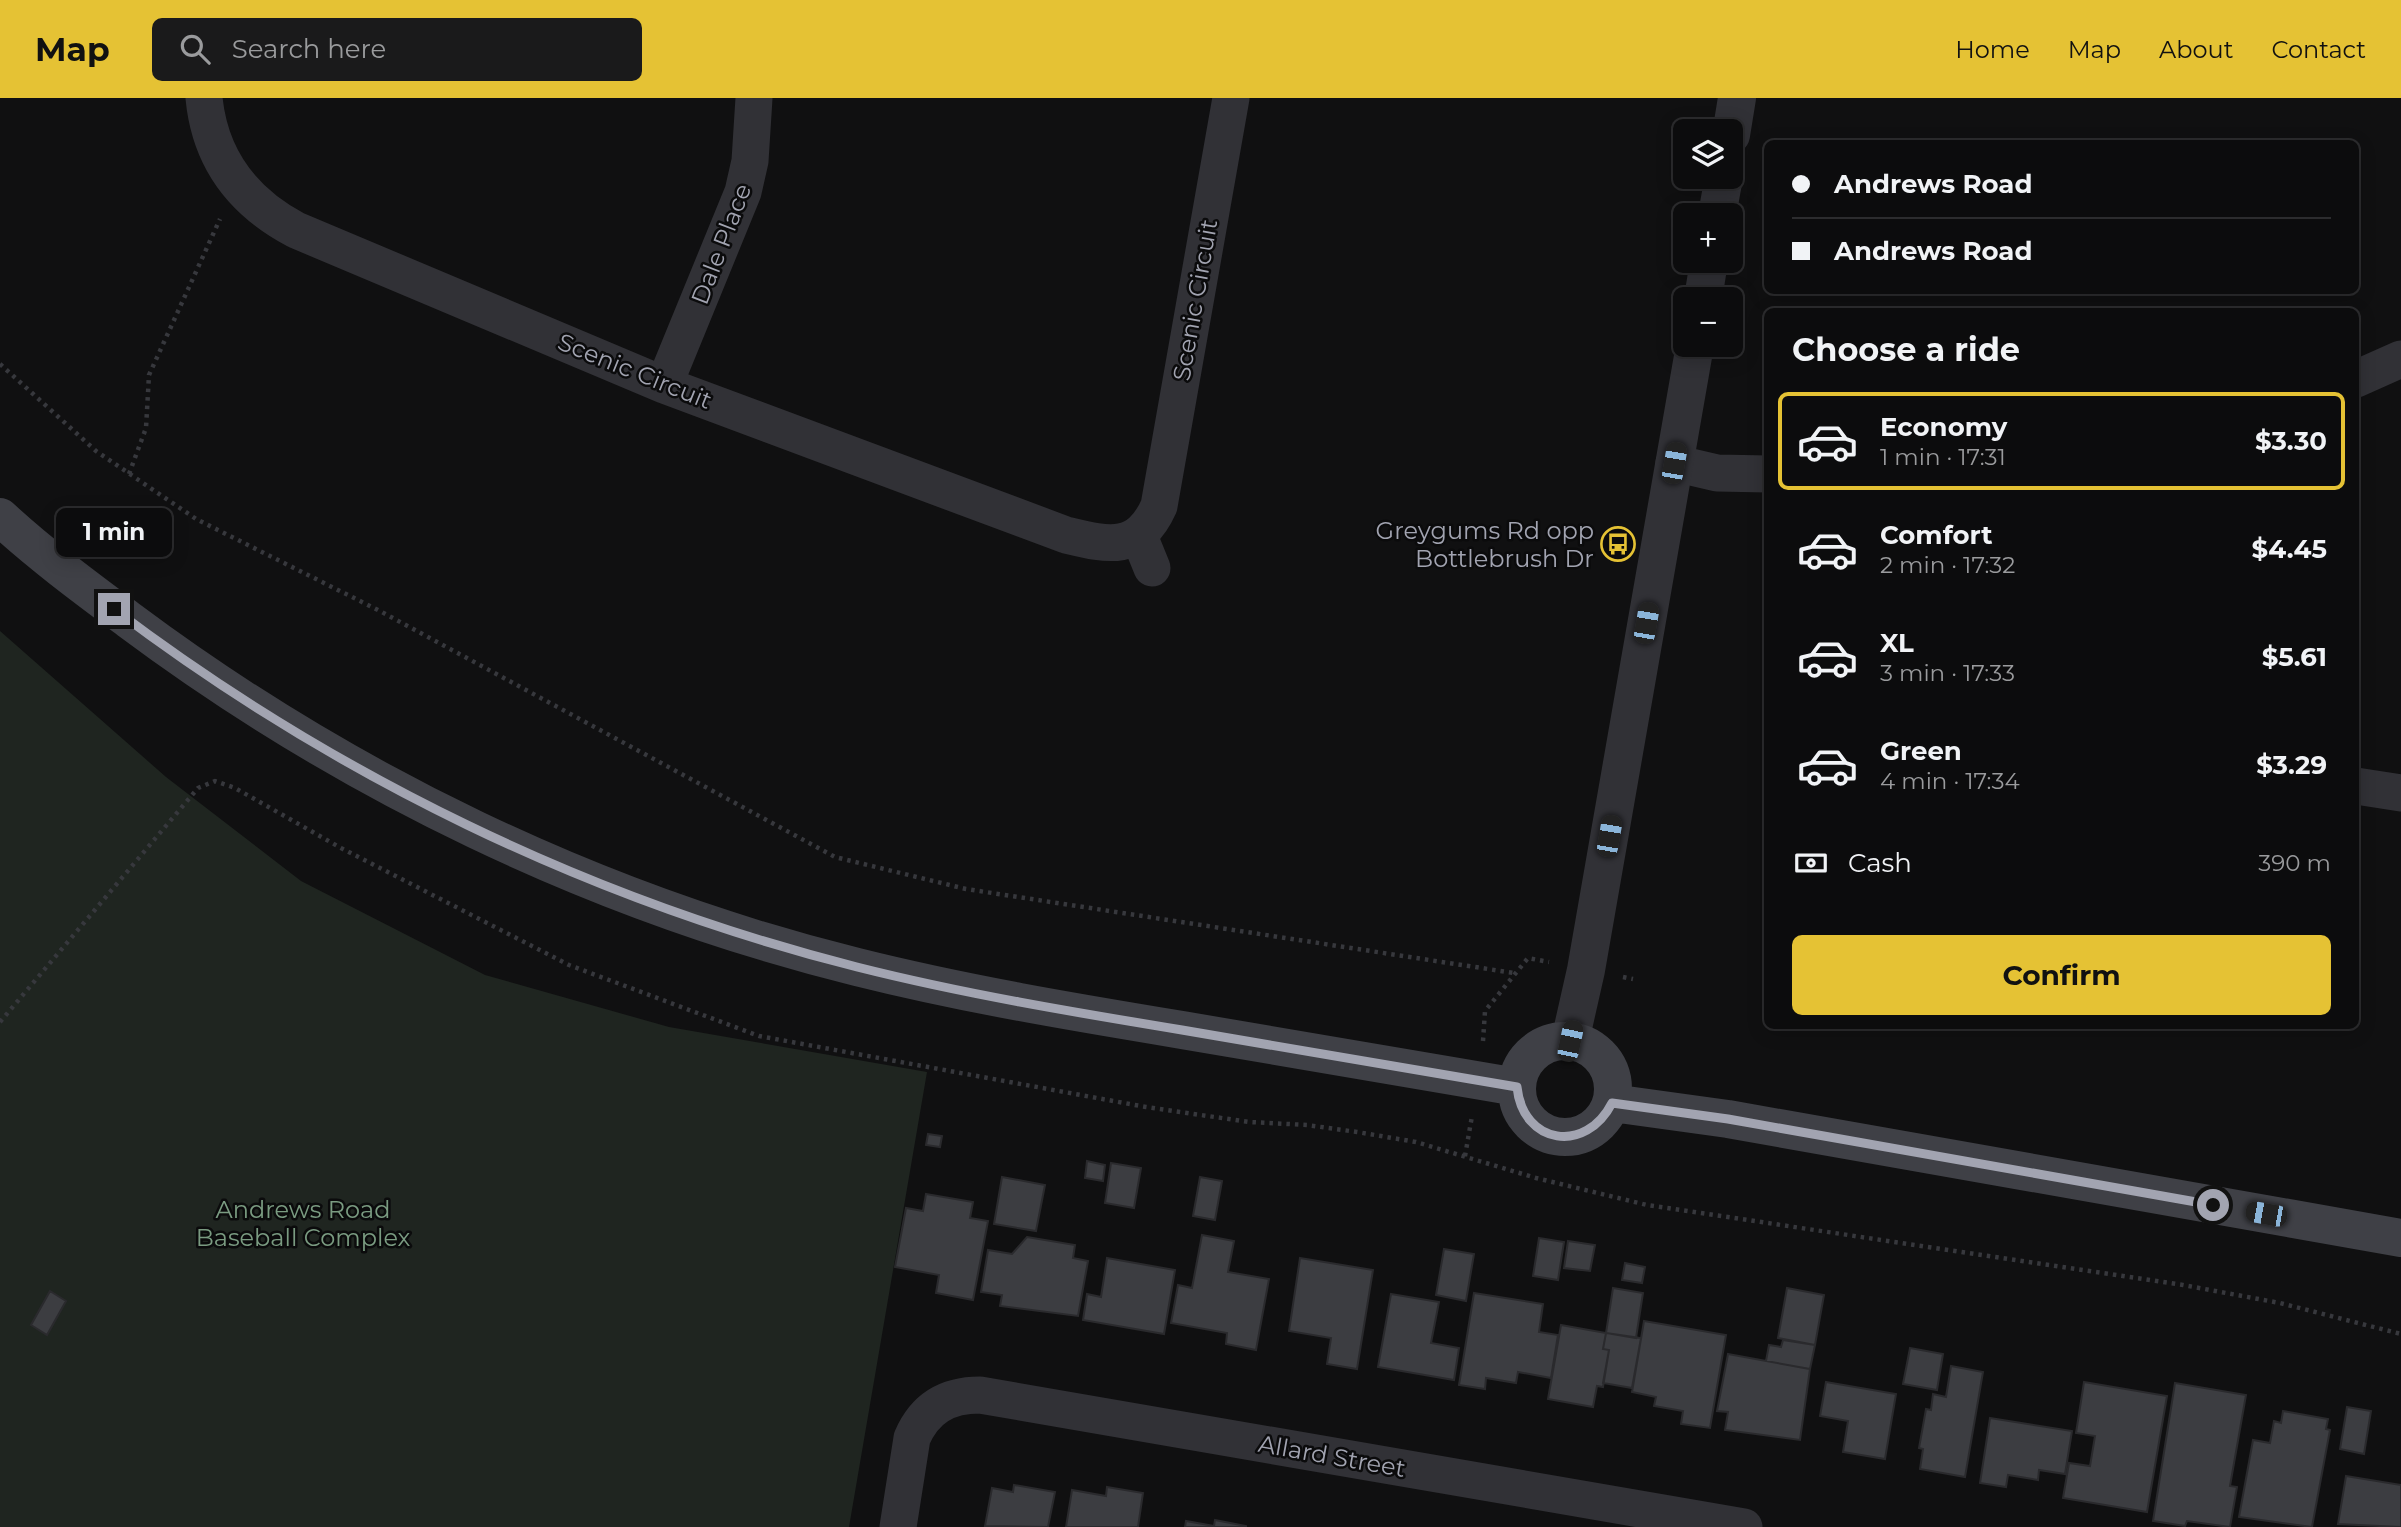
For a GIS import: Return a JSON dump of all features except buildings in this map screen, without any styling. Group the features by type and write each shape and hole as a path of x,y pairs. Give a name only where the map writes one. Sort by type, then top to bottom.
{"main road":[{"path":"0,517 95,595 174,653 315,745 428,807 566,870 637,898 706,923 855,967 1001,999 1517,1087"},
{"path":"1570,1041 1596,1052 1606,1063 1612,1075 1612,1103 1605,1117 1580,1135 1550,1135 1525,1116 1517,1087 1524,1065 1540,1048 1570,1041"},
{"path":"1612,1103 1728,1119 2401,1238"}],"street":[{"name":"Scenic Circuit","path":"204,98 209,130 236,184 266,211 296,230 664,385 1066,535 1108,543 1125,542 1146,552 1162,492 1231,98"},
{"name":"Dale Place","path":"664,385 743,192 750,161 754,98"},
{"path":"1734,119 1737,98"},
{"path":"1570,1041 1693,357"},
{"path":"2359,378 2401,359"},
{"path":"1674,463 1717,473 1764,474"},
{"path":"2359,786 2401,793"},
{"name":"Allard Street","path":"898,1527 912,1438 925,1416 950,1398 980,1395 1744,1527"}],"path":[{"path":"129,474 146,428 149,374 221,216 217,209 236,184"},
{"path":"0,364 96,451 196,519 403,624 835,856 966,889 1514,973"},
{"path":"0,1022 198,788 215,781 235,788 464,913 569,965 759,1036 1146,1107 1249,1122 1307,1125 1416,1142 1536,1178 1647,1205 2183,1285 2280,1303 2401,1334"},
{"path":"1483,1039 1485,1011 1514,973 1528,958 1548,962"},
{"path":"1465,1156 1473,1115"}],"green space":[{"name":"Andrews Road Baseball Complex","path":"0,631 166,777 301,881 485,975 669,1027 927,1072 849,1527 0,1527"}],"place":[{"name":"Greygums Rd opp Bottlebrush Dr","path":"1618,544"}],"route":[{"path":"114,609 174,653 294,732 428,807 566,870 637,898 706,923 855,967 1001,999 1517,1087 1525,1116 1536,1127 1550,1135 1580,1135 1594,1128 1605,1117 1612,1103 1728,1119 2213,1205"}]}
